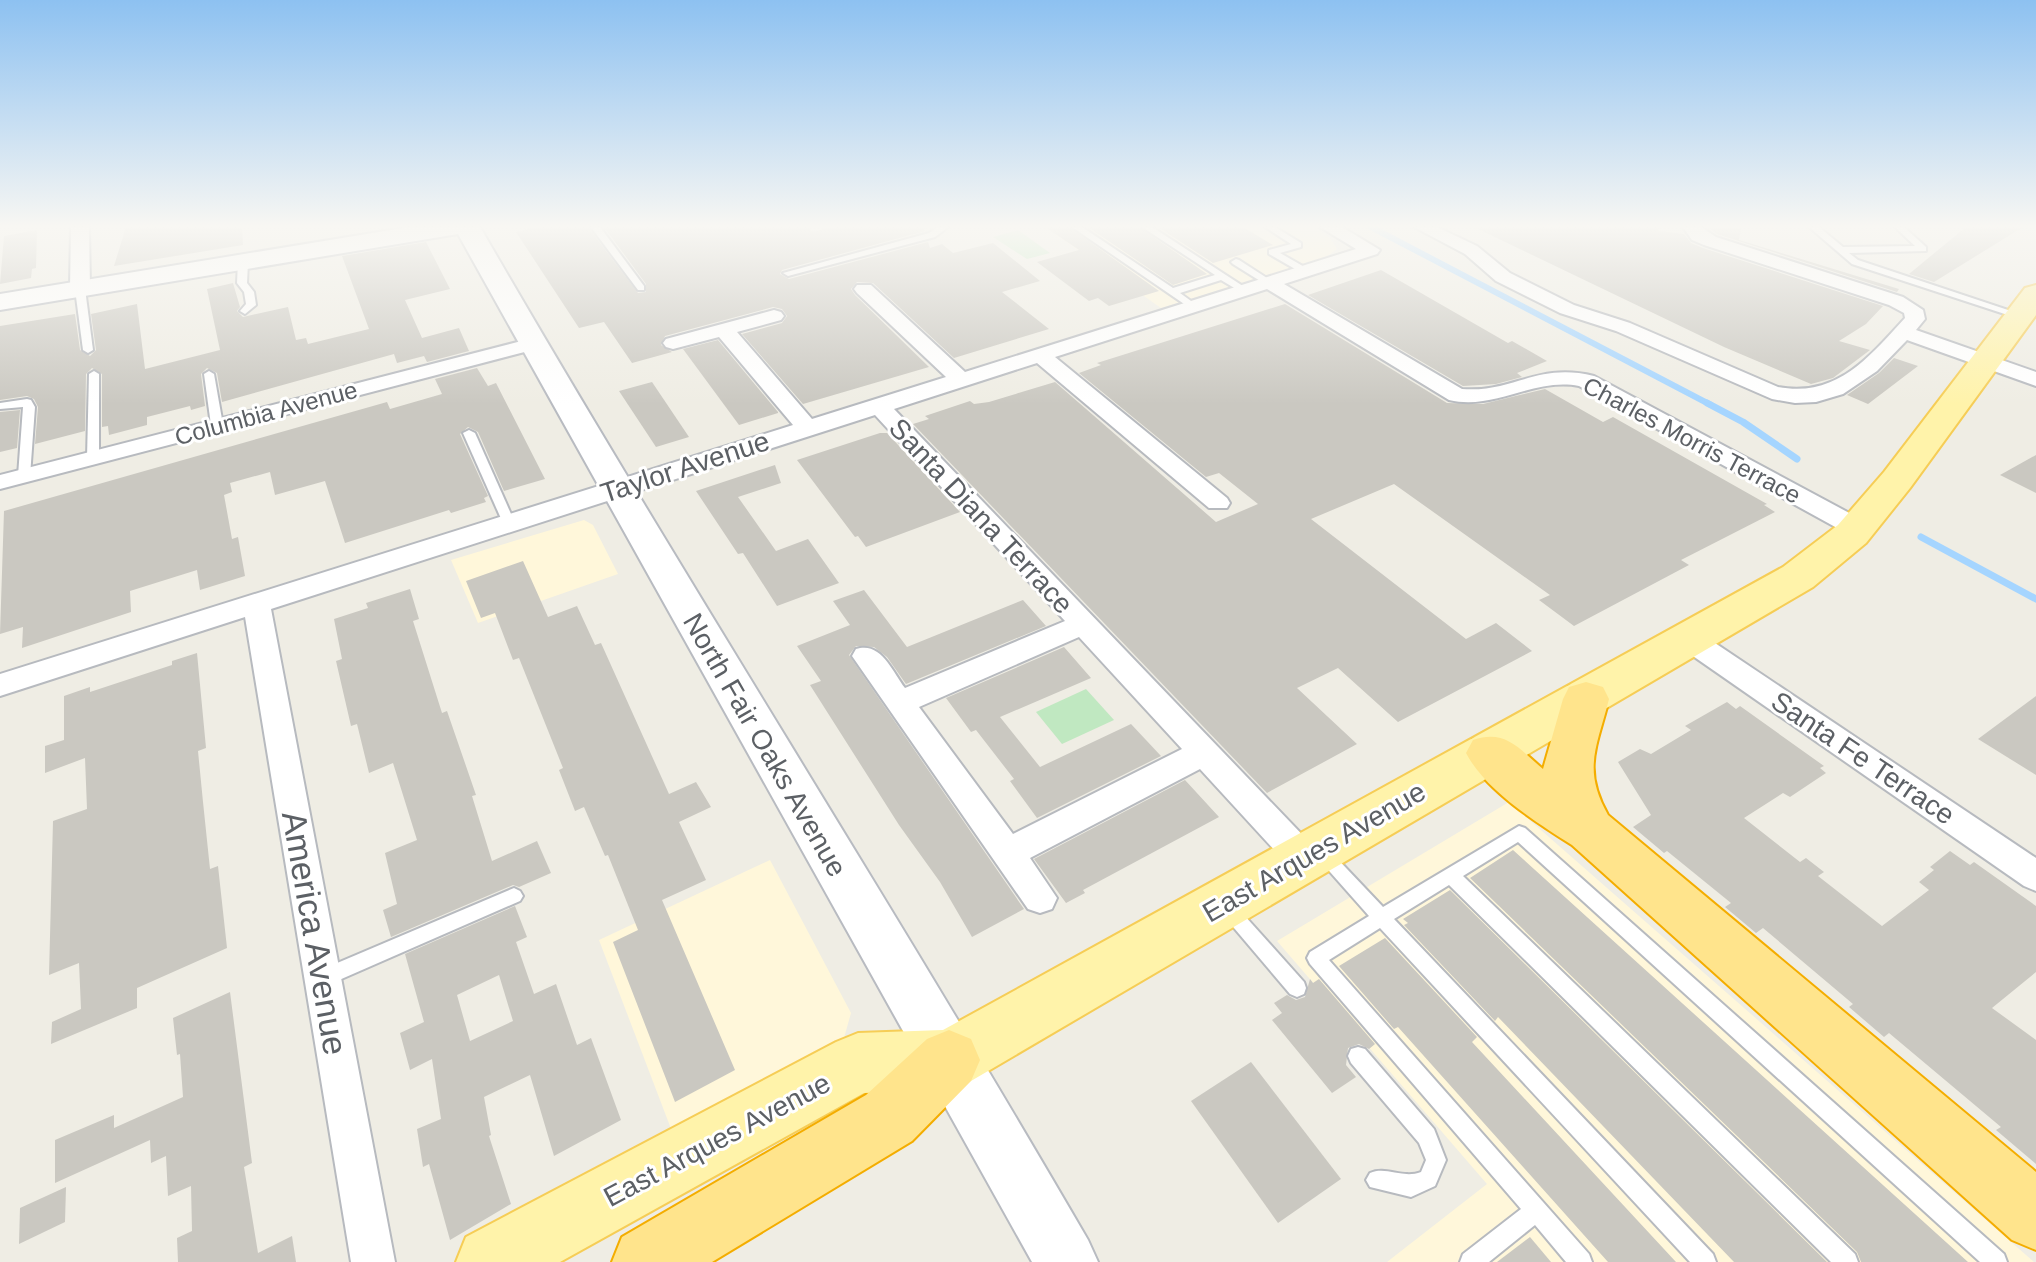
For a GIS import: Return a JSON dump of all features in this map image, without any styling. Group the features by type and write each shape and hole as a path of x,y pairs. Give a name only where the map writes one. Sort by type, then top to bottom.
{"highway":[{"path":"1586,699 1567,766 1570,793 1590,830"},
{"path":"1490,753 1550,805 1590,830 2036,1216"},
{"path":"647,1262 889,1118 949,1060"}],"main road":[{"path":"0,302 99,286"},
{"name":"North Fair Oaks Avenue","path":"500,286 1066,1262"},
{"name":"East Arques Avenue","path":"491,1262 858,1063 949,1060 1798,577 1857,528 1897,480 2028,305"}],"street":[{"name":"Taylor Avenue","path":"0,685 1256,286"},
{"name":"Charles Morris Terrace","path":"1275,286 1457,395 1498,396 1550,377 1586,381 1857,528"},
{"path":"1521,286 1567,309 1623,327 1787,396 1813,398 1834,391 1876,360 1916,316 1909,306 1847,286"},
{"path":"864,289 961,380"},
{"path":"673,343 774,316"},
{"path":"724,330 808,429"},
{"path":"1903,332 1988,360 2036,380"},
{"name":"Columbia Avenue","path":"0,482 533,344"},
{"path":"1040,355 1218,503"},
{"name":"Santa Diana Terrace","path":"880,407 1203,753 1310,853"},
{"name":"America Avenue","path":"256,604 373,1262"},
{"name":"Santa Diana Terrace","path":"900,703 1082,625"},
{"name":"Santa Fe Terrace","path":"1690,640 2036,876"},
{"path":"866,656 1040,898"},
{"path":"1008,853 1203,753"}],"lane":[{"path":"244,286 249,292 251,305 245,311"},
{"path":"1163,286 1193,306"},
{"path":"1172,292 1191,286"},
{"path":"1238,286 1244,290"},
{"path":"1951,286 2028,305"},
{"path":"80,289 88,350"},
{"path":"93,458 94,374"},
{"path":"209,374 217,425"},
{"path":"0,406 19,401 27,402 29,407 24,476"},
{"path":"469,433 509,523"},
{"path":"1581,1262 1316,958 1519,833 1996,1262"},
{"path":"1310,853 1382,917 1705,1262"},
{"path":"1450,875 1847,1262"},
{"path":"323,978 514,896"},
{"path":"1222,902 1297,988"},
{"path":"1358,1056 1427,1136 1436,1160 1428,1179 1411,1186 1377,1180"},
{"path":"1471,1262 1536,1210"}],"shaded area":[{"path":"1129,286 1234,286 1161,308"},
{"path":"584,520 593,525 618,574 478,623 451,560"},
{"path":"1509,802 2034,1262 1387,1262 1487,1184 1277,941"},
{"path":"770,860 851,1013 844,1038 817,1056 673,1134 599,940"}],"green space":[{"path":"1086,689 1114,720 1062,744 1036,712"}],"building":[{"path":"234,286 240,307 237,311 243,317 288,307 296,340 306,338 308,344 369,329 353,286 448,286 450,289 405,300 422,338 459,328 469,351 427,362 424,356 397,363 394,354 222,402 217,373 207,368 201,374 205,406 191,410 190,406 147,417 147,425 109,435 108,426 102,427 102,374 92,368 86,374 85,431 35,444 38,407 34,399 27,396 0,400 0,326 75,314 80,350 90,356 96,350 91,314 137,304 145,369 220,350 207,289"},
{"path":"551,286 633,286 638,293 646,292 646,286 854,286 851,289 855,295 929,367 803,404 742,334 782,323 787,316 782,309 773,307 665,336 661,345 672,352 632,363 604,322 579,328"},
{"path":"876,286 1023,286 1002,292 1049,329 954,358"},
{"path":"1069,286 1152,286 1159,291 1109,306 1098,298 1089,301"},
{"path":"1335,286 1409,286 1508,343 1512,341 1547,361 1517,373 1522,377 1496,384 1463,386 1308,295"},
{"path":"1597,286 1821,286 1883,306 1866,324 1839,341 1870,350 1833,378 1811,384 1724,347"},
{"path":"1878,286 1899,289 1897,292"},
{"path":"1285,304 1447,403 1483,404 1545,389 1603,422 1613,417 1767,504 1764,505 1775,512 1681,560 1689,565 1574,626 1539,600 1550,595 1394,484 1311,519 1466,639 1496,623 1532,651 1398,722 1338,668 1297,688 1357,744 1267,793 913,424 929,419 925,416 970,401 974,404 989,402 1055,382 1216,522 1258,504 1219,473 1206,477 1079,373 1101,365 1097,363"},
{"path":"718,340 778,413 739,425 683,349"},
{"path":"1894,358 1918,366 1868,404 1847,395 1879,373"},
{"path":"477,368 488,386 496,383 545,479 504,491 478,432 468,427 460,434 488,496 484,498 486,502 451,513 449,510 345,543 325,481 275,495 270,472 230,483 232,492 224,495 232,539 238,537 245,576 200,590 197,570 130,591 131,612 22,648 23,627 0,634 4,511 387,402 390,409 442,394 435,379"},
{"path":"652,382 689,437 656,447 619,391"},
{"path":"20,410 17,448 0,452 0,412"},
{"path":"887,433 960,512 866,547 858,536 855,537 797,460"},
{"path":"2036,455 2036,493 2000,475"},
{"path":"775,465 781,483 738,497 776,551 808,539 839,583 777,606 743,553 738,554 696,491"},
{"path":"523,561 548,617 577,606 595,645 601,643 669,794 696,782 711,807 679,822 706,880 662,900 735,1070 675,1102 613,942 638,930 608,855 605,856 584,807 575,811 559,770 563,768 519,658 513,660 495,613 481,618 466,581"},
{"path":"410,589 419,619 413,621 442,713 447,711 476,795 472,796 492,861 537,841 551,873 519,887 513,885 391,937 383,910 397,904 385,853 417,840 393,763 369,773 357,724 351,726 336,661 342,659 334,619 368,608 366,603"},
{"path":"864,590 907,647 1023,600 1046,626 906,684 887,657 874,647 856,646 849,655 1024,909 972,937 940,882 899,825 810,685 821,681 797,646 850,625 833,601"},
{"path":"1064,647 1091,678 1000,717 1040,767 1131,724 1161,756 1037,818 1010,781 1014,779 976,730 971,732 946,698"},
{"path":"197,653 206,748 198,751 203,802 210,869 218,866 227,948 137,988 137,1008 51,1044 52,1022 81,1009 79,963 49,975 53,821 87,809 85,758 45,773 45,746 64,740 64,696 90,687 90,692 172,665 172,661"},
{"path":"2036,696 2036,775 1978,739"},
{"path":"1727,702 1736,709 1740,706 1824,766 1820,768 1826,773 1790,797 1783,793 1744,818 1800,862 1806,858 1824,872 1818,876 1882,926 1929,890 1919,882 1934,870 1930,867 1950,851 1970,865 1974,862 2036,906 2036,972 1992,1008 2036,1040 2036,1164 1996,1130 2001,1127 1889,1033 1884,1037 1849,1007 1853,1004 1763,928 1756,933 1725,907 1731,903 1633,827 1651,815 1618,762 1640,749 1651,754 1691,730 1685,726"},
{"path":"1185,780 1219,817 1083,890 1085,893 1066,903 1034,859"},
{"path":"1513,850 1968,1262 1861,1262 1857,1252 1470,878"},
{"path":"1450,890 1827,1262 1734,1262 1498,1017 1495,1021 1404,925 1408,923 1403,919"},
{"path":"515,906 527,937 516,942 534,994 556,984 577,1045 591,1038 621,1120 554,1156 530,1075 484,1097 489,1136 511,1204 450,1240 429,1164 423,1167 417,1129 441,1119 432,1059 410,1070 400,1033 424,1022 405,954","holes":["499,975 513,1021 470,1041 457,995"]},
{"path":"1385,938 1477,1037 1472,1042 1676,1262 1608,1262 1398,1027 1394,1029 1339,966"},
{"path":"1310,979 1313,983 1319,979 1375,1044 1369,1049 1359,1044 1348,1048 1346,1065 1356,1077 1332,1093 1272,1020 1282,1013 1274,1003 1287,995 1296,1000 1305,997"},
{"path":"230,992 252,1163 244,1167 258,1253 292,1236 296,1262 178,1262 177,1238 192,1231 191,1186 168,1196 166,1156 151,1163 150,1140 55,1183 55,1140 114,1115 114,1128 183,1097 180,1054 177,1055 173,1018"},
{"path":"1251,1062 1341,1179 1278,1223 1191,1101"},
{"path":"66,1187 65,1222 19,1244 20,1208"},
{"path":"1530,1237 1551,1262 1497,1262"}],"waterway":[{"path":"1483,286 1711,405"},
{"path":"1707,403 1743,422 1797,459"},
{"path":"1921,537 2036,599"}]}
